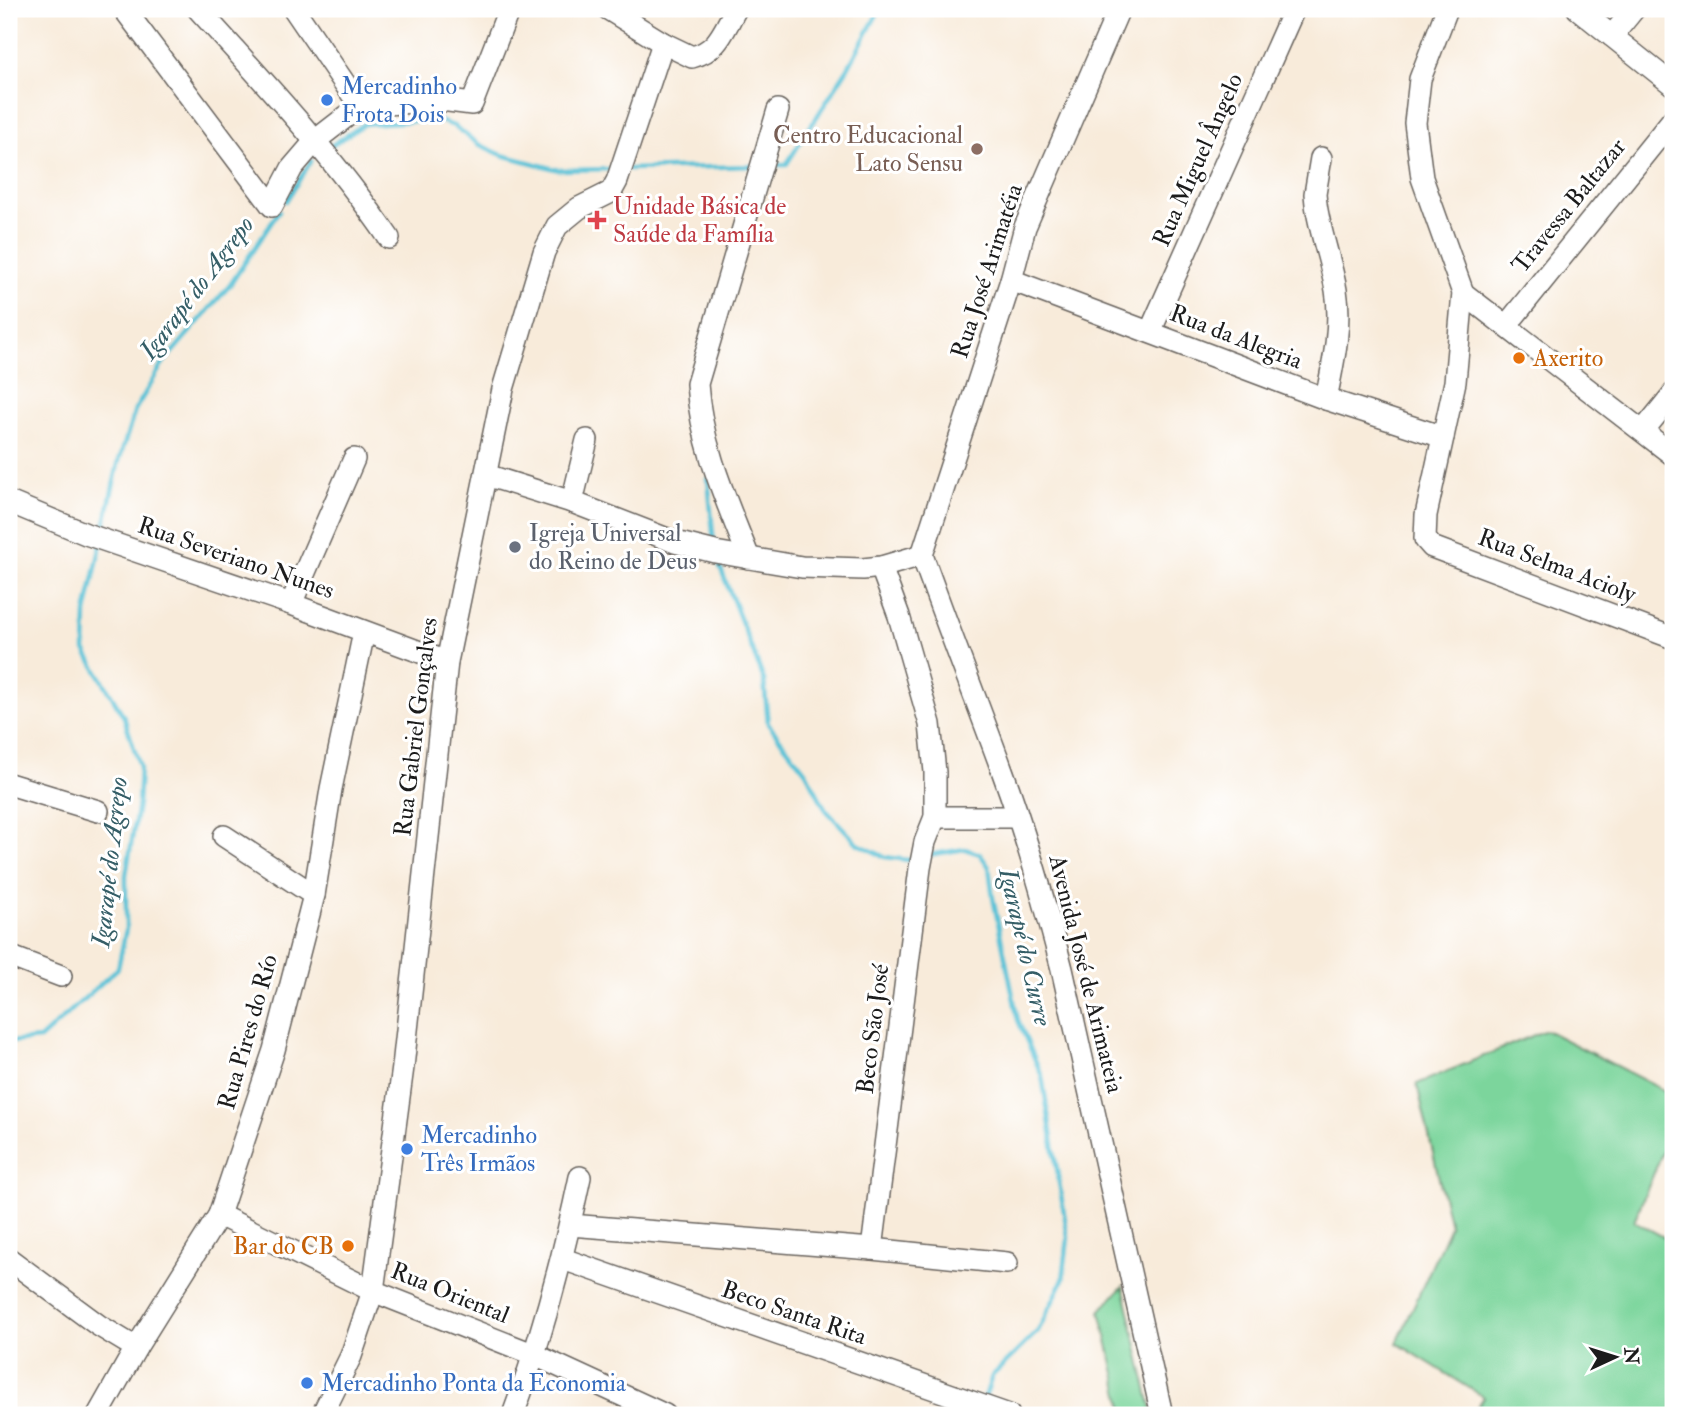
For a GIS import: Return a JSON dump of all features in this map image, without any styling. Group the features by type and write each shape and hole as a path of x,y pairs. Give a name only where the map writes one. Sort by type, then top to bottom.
{"street":[{"path":"124,9 272,206 292,168 316,139 360,106 442,100 472,104 509,9"},
{"path":"198,9 316,139 389,239"},
{"path":"294,9 360,106"},
{"path":"608,9 663,43 692,57 707,53 736,9"},
{"name":"Rua José Arimatéia","path":"922,555 1012,280 1026,227 1119,9"},
{"name":"Rua Miguel Ângelo","path":"1150,332 1294,9"},
{"path":"1443,437 1455,382 1463,293 1422,178 1415,123 1420,79 1447,9"},
{"path":"1578,9 1673,85"},
{"path":"1612,36 1634,9"},
{"name":"Rua Gabriel Gonçalves","path":"322,1415 351,1356 373,1291 403,1067 447,662 503,389 544,252 557,226 579,208 611,192 625,161 663,43"},
{"path":"749,558 710,460 697,384 778,110"},
{"name":"Travessa Baltazar","path":"1506,327 1673,119"},
{"path":"1321,158 1315,194 1317,215 1333,274 1338,305 1333,362 1326,399"},
{"name":"Rua da Alegria","path":"1012,280 1326,399 1443,437"},
{"path":"1463,293 1673,455"},
{"path":"1643,431 1673,394"},
{"name":"Rua Selma Acioly","path":"1443,437 1423,527 1425,539 1432,547 1673,638"},
{"path":"572,502 587,440"},
{"path":"291,604 354,459"},
{"path":"486,475 572,502 675,542 715,552 802,567 863,569 881,567 922,555"},
{"name":"Rua Severiano Nunes","path":"9,502 92,536 291,604 447,662"},
{"name":"Avenida José de Arimateia","path":"922,555 1003,772 1046,909 1062,969 1162,1415"},
{"name":"Beco São José","path":"872,1249 920,868 934,817 935,772 930,724 899,616 881,567"},
{"name":"Rua Pires do Río","path":"98,1415 136,1348 219,1215 274,1049 314,895 331,789 363,632"},
{"path":"9,784 98,811"},
{"path":"934,817 1017,817"},
{"path":"225,836 314,895"},
{"path":"9,957 61,976"},
{"path":"513,1415 535,1355 562,1259 580,1177"},
{"name":"Rua Oriental","path":"219,1215 373,1291 535,1355 629,1408 665,1415"},
{"path":"570,1225 872,1249 1007,1263"},
{"path":"9,1259 98,1325 136,1348"},
{"name":"Beco Santa Rita","path":"562,1259 1009,1415"}],"green space":[{"path":"1546,1030 1673,1095 1673,1127 1634,1221 1673,1242 1673,1415 1472,1415 1484,1397 1397,1343 1450,1226 1417,1084"},
{"path":"1123,1286 1153,1415 1125,1415 1100,1311"}],"waterway":[{"name":"Igarapé do Agrepo","path":"769,165 786,165 848,68 880,9"},
{"name":"Igarapé do Agrepo","path":"329,147 364,124 437,120 454,126 478,144 502,155 559,170 613,169"},
{"name":"Igarapé do Agrepo","path":"286,201 311,161"},
{"name":"Igarapé do Agrepo","path":"629,169 757,166"},
{"name":"Igarapé do Agrepo","path":"103,532 118,464 135,410 163,363 230,285 279,211"},
{"name":"Igarapé do Curre","path":"708,479 714,544"},
{"name":"Igarapé do Agrepo","path":"9,1042 40,1039 118,968 126,929 126,875 138,804 140,767 124,717 85,650 86,613 101,544"},
{"name":"Igarapé do Curre","path":"717,559 764,680 768,724 806,772 826,810 858,844 885,857 908,860 916,858"},
{"name":"Igarapé do Curre","path":"928,855 965,849 980,854 989,867 1018,1020 1042,1076 1068,1238 1063,1280 1038,1331 992,1376 984,1400"}],"place":[{"name":"Mercadinho Frota Dois","path":"327,100"},
{"name":"Centro Educacional Lato Sensu","path":"977,149"},
{"name":"Unidade Básica de Saúde da Família","path":"597,220"},
{"name":"Axerito","path":"1519,358"},
{"name":"Igreja Universal do Reino de Deus","path":"515,547"},
{"name":"Mercadinho Três Irmãos","path":"407,1149"},
{"name":"Bar do CB","path":"348,1246"},
{"name":"Mercadinho Ponta da Economia","path":"307,1383"}]}
